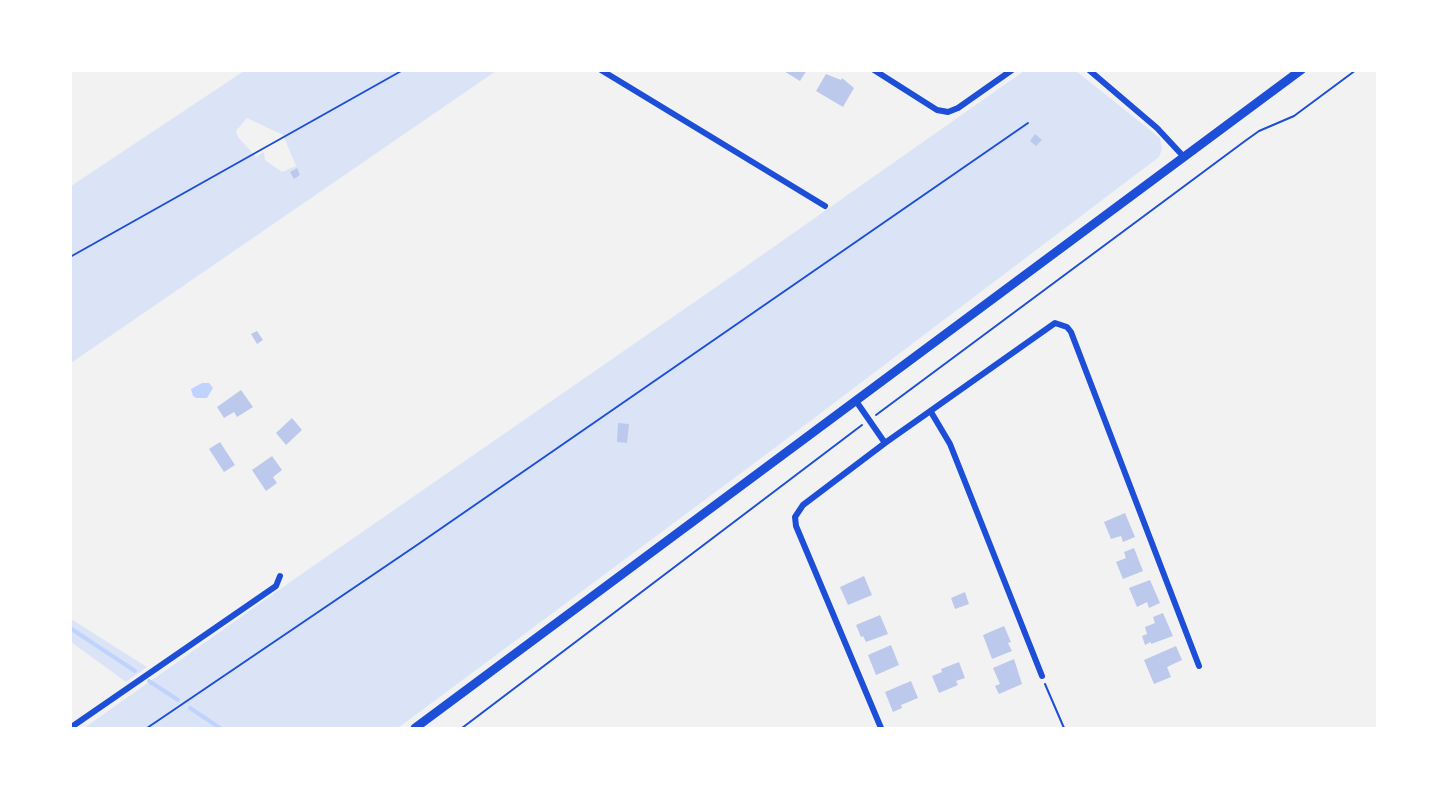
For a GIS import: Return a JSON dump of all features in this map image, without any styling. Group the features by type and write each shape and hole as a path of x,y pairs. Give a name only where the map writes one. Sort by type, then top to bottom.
{"main road":[{"path":"416,729 1301,70"}],"street":[{"path":"601,70 825,206"},
{"path":"874,70 938,110 948,112 958,108 1012,70"},
{"path":"1089,70 1157,128 1184,157"},
{"path":"881,729 796,526 795,517 803,505 885,443 1051,325 1060,324 1071,332 1199,666"},
{"path":"856,401 885,443"},
{"path":"931,412 950,444 1041,676"},
{"path":"70,728 276,585 280,576"}],"path":[{"path":"70,257 403,70"},
{"path":"462,729 869,419 1245,141 1294,116 1356,70"},
{"path":"147,729 1028,123"},
{"path":"1041,676 1064,729"}],"shaded area":[{"path":"244,71 496,71 71,363 71,186","holes":["247,118 283,135 296,166 282,172 265,160 264,152 256,157 238,137 236,131"]},
{"path":"1024,71 1076,71 1160,138 1162,149 1159,157 772,450 398,728 84,728 303,573"},
{"path":"70,619 147,667 126,682 71,642"}],"water":[{"path":"202,383 209,383 213,388 207,398 196,398 191,389"}],"building":[{"path":"782,70 807,70 800,81"},
{"path":"826,74 841,80 842,78 854,88 843,107 816,91"},
{"path":"1035,134 1042,140 1036,146 1030,141"},
{"path":"297,168 300,175 294,179 290,172"},
{"path":"257,331 263,340 257,344 251,334"},
{"path":"241,390 253,407 237,417 234,412 224,418 217,407"},
{"path":"292,418 302,430 286,445 276,433"},
{"path":"618,423 629,424 627,443 617,442"},
{"path":"220,442 235,465 224,472 209,449"},
{"path":"272,456 282,470 273,477 277,483 266,491 252,470"},
{"path":"1125,513 1135,537 1123,542 1121,536 1111,539 1104,522"},
{"path":"1134,548 1143,571 1123,579 1116,562 1126,558 1124,552"},
{"path":"864,576 872,595 848,605 840,587"},
{"path":"1150,580 1160,603 1149,608 1147,602 1137,607 1129,588"},
{"path":"965,592 969,604 955,609 951,598"},
{"path":"1163,613 1173,636 1145,645 1142,636 1147,634 1145,627 1155,623 1153,617"},
{"path":"880,615 888,634 866,642 856,625"},
{"path":"1004,626 1012,651 992,659 983,635"},
{"path":"891,645 899,665 876,675 868,655"},
{"path":"1176,646 1182,660 1167,667 1171,677 1154,684 1144,660"},
{"path":"1014,659 1022,684 999,694 995,686 1000,684 993,668"},
{"path":"959,662 965,678 956,681 958,685 939,693 932,676 942,672 941,669"},
{"path":"911,681 918,698 901,705 902,708 893,712 885,692"}],"waterway":[{"path":"70,628 135,671"},
{"path":"149,681 178,700"},
{"path":"190,708 220,728"}]}
